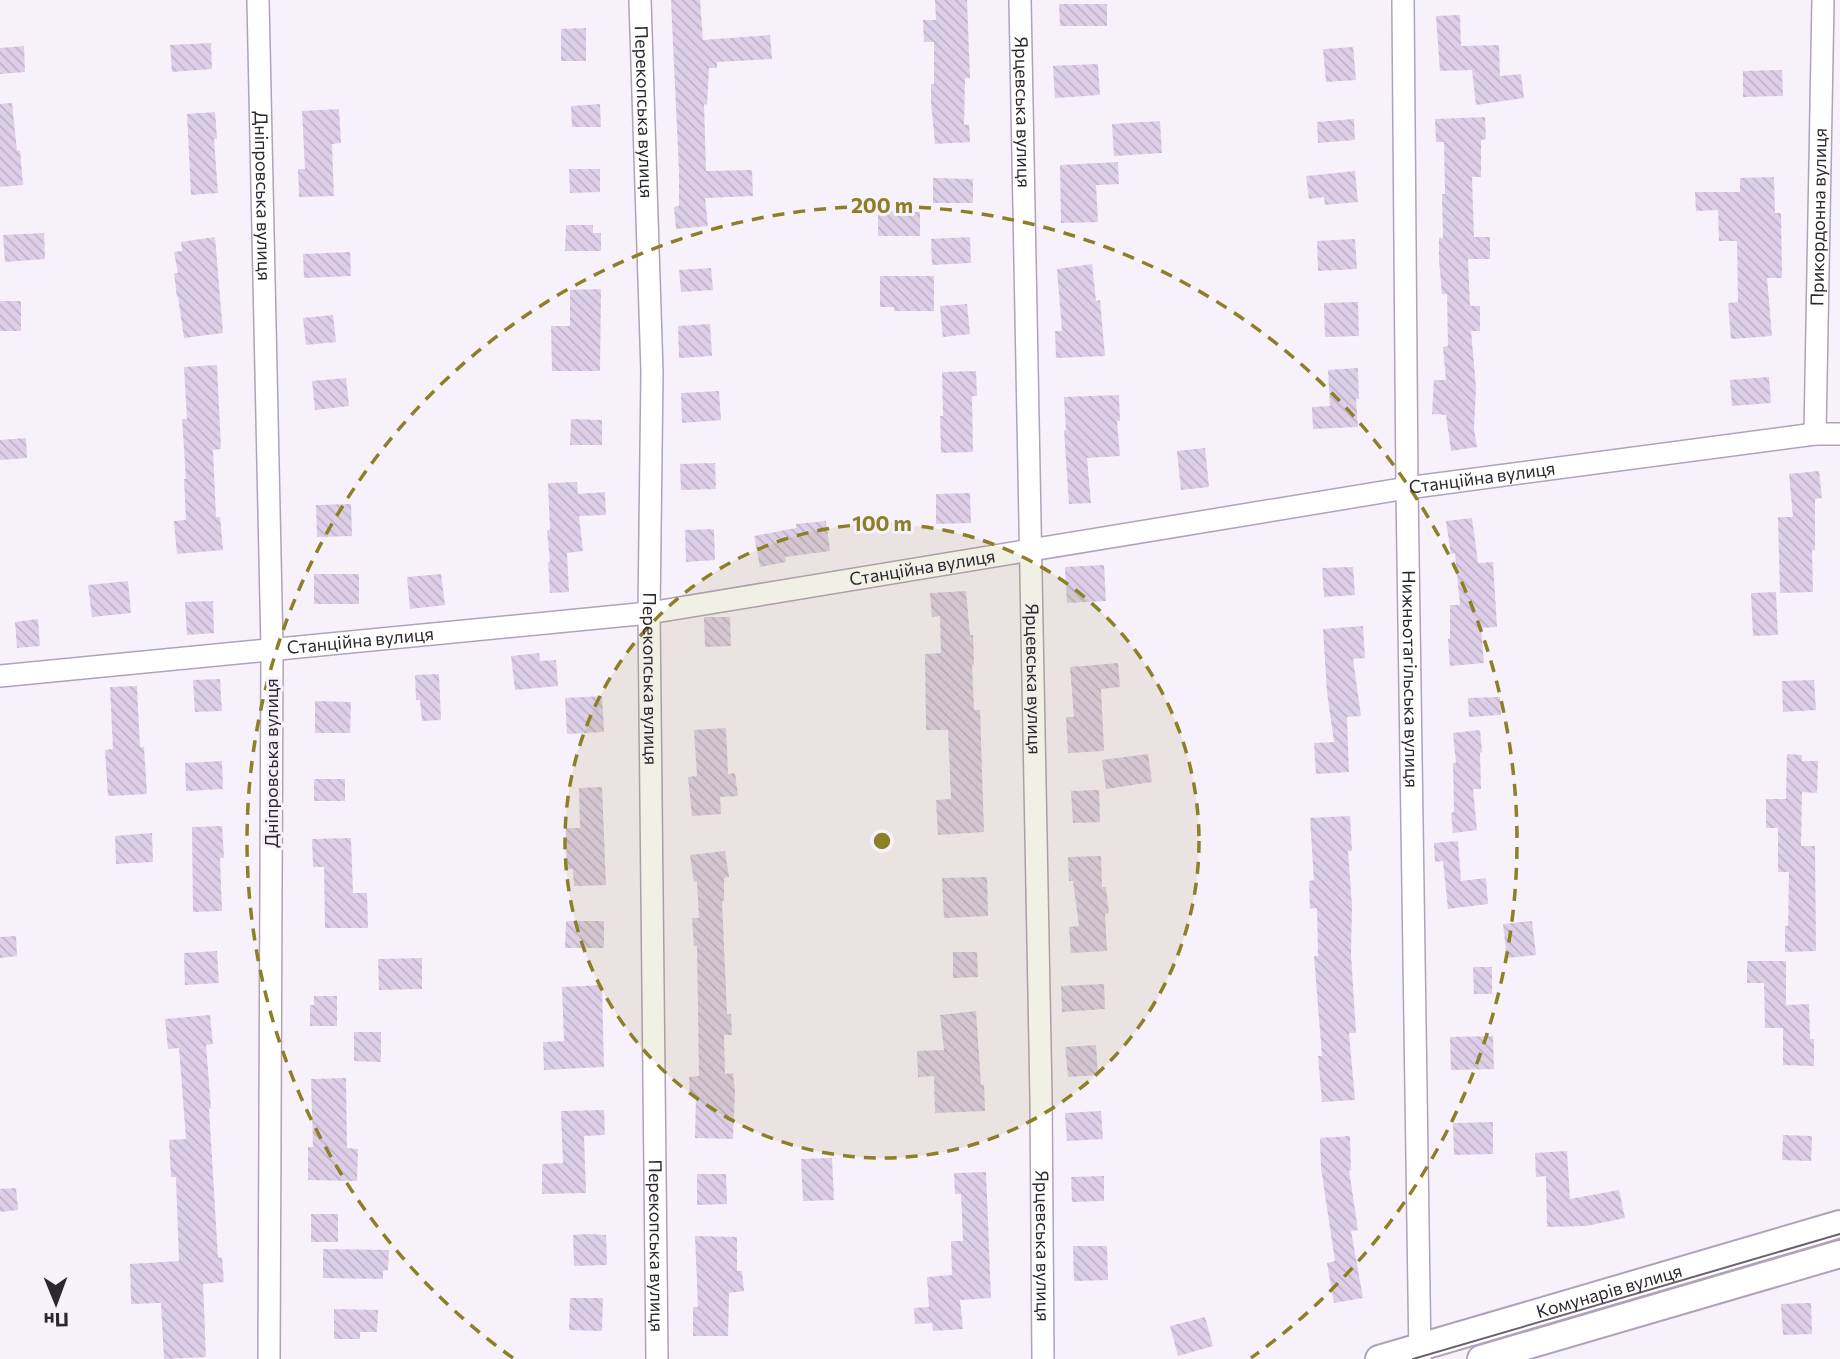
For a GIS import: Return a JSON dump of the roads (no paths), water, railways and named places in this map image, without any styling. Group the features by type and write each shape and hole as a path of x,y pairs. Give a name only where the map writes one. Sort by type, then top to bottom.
{"street":[{"name":"Дніпровська вулиця","path":"258,0 272,649 269,1359"},
{"name":"Перекопська вулиця","path":"640,0 652,372 649,613 657,1359"},
{"name":"Ярцевська вулиця","path":"1020,0 1043,1359"},
{"name":"Нижньотагільська вулиця","path":"1403,0 1407,488 1420,1353"},
{"name":"Прикордонна вулиця","path":"1815,434 1823,0"},
{"name":"Станційна вулиця","path":"0,676 649,613 1407,488 1815,434 1840,434"},
{"name":"Комунарів вулиця","path":"1379,1359 1420,1353 1840,1224"},
{"name":"Комунарів вулиця","path":"1481,1359 1840,1254"}],"tram line":[{"path":"1413,1359 1840,1234"}]}
